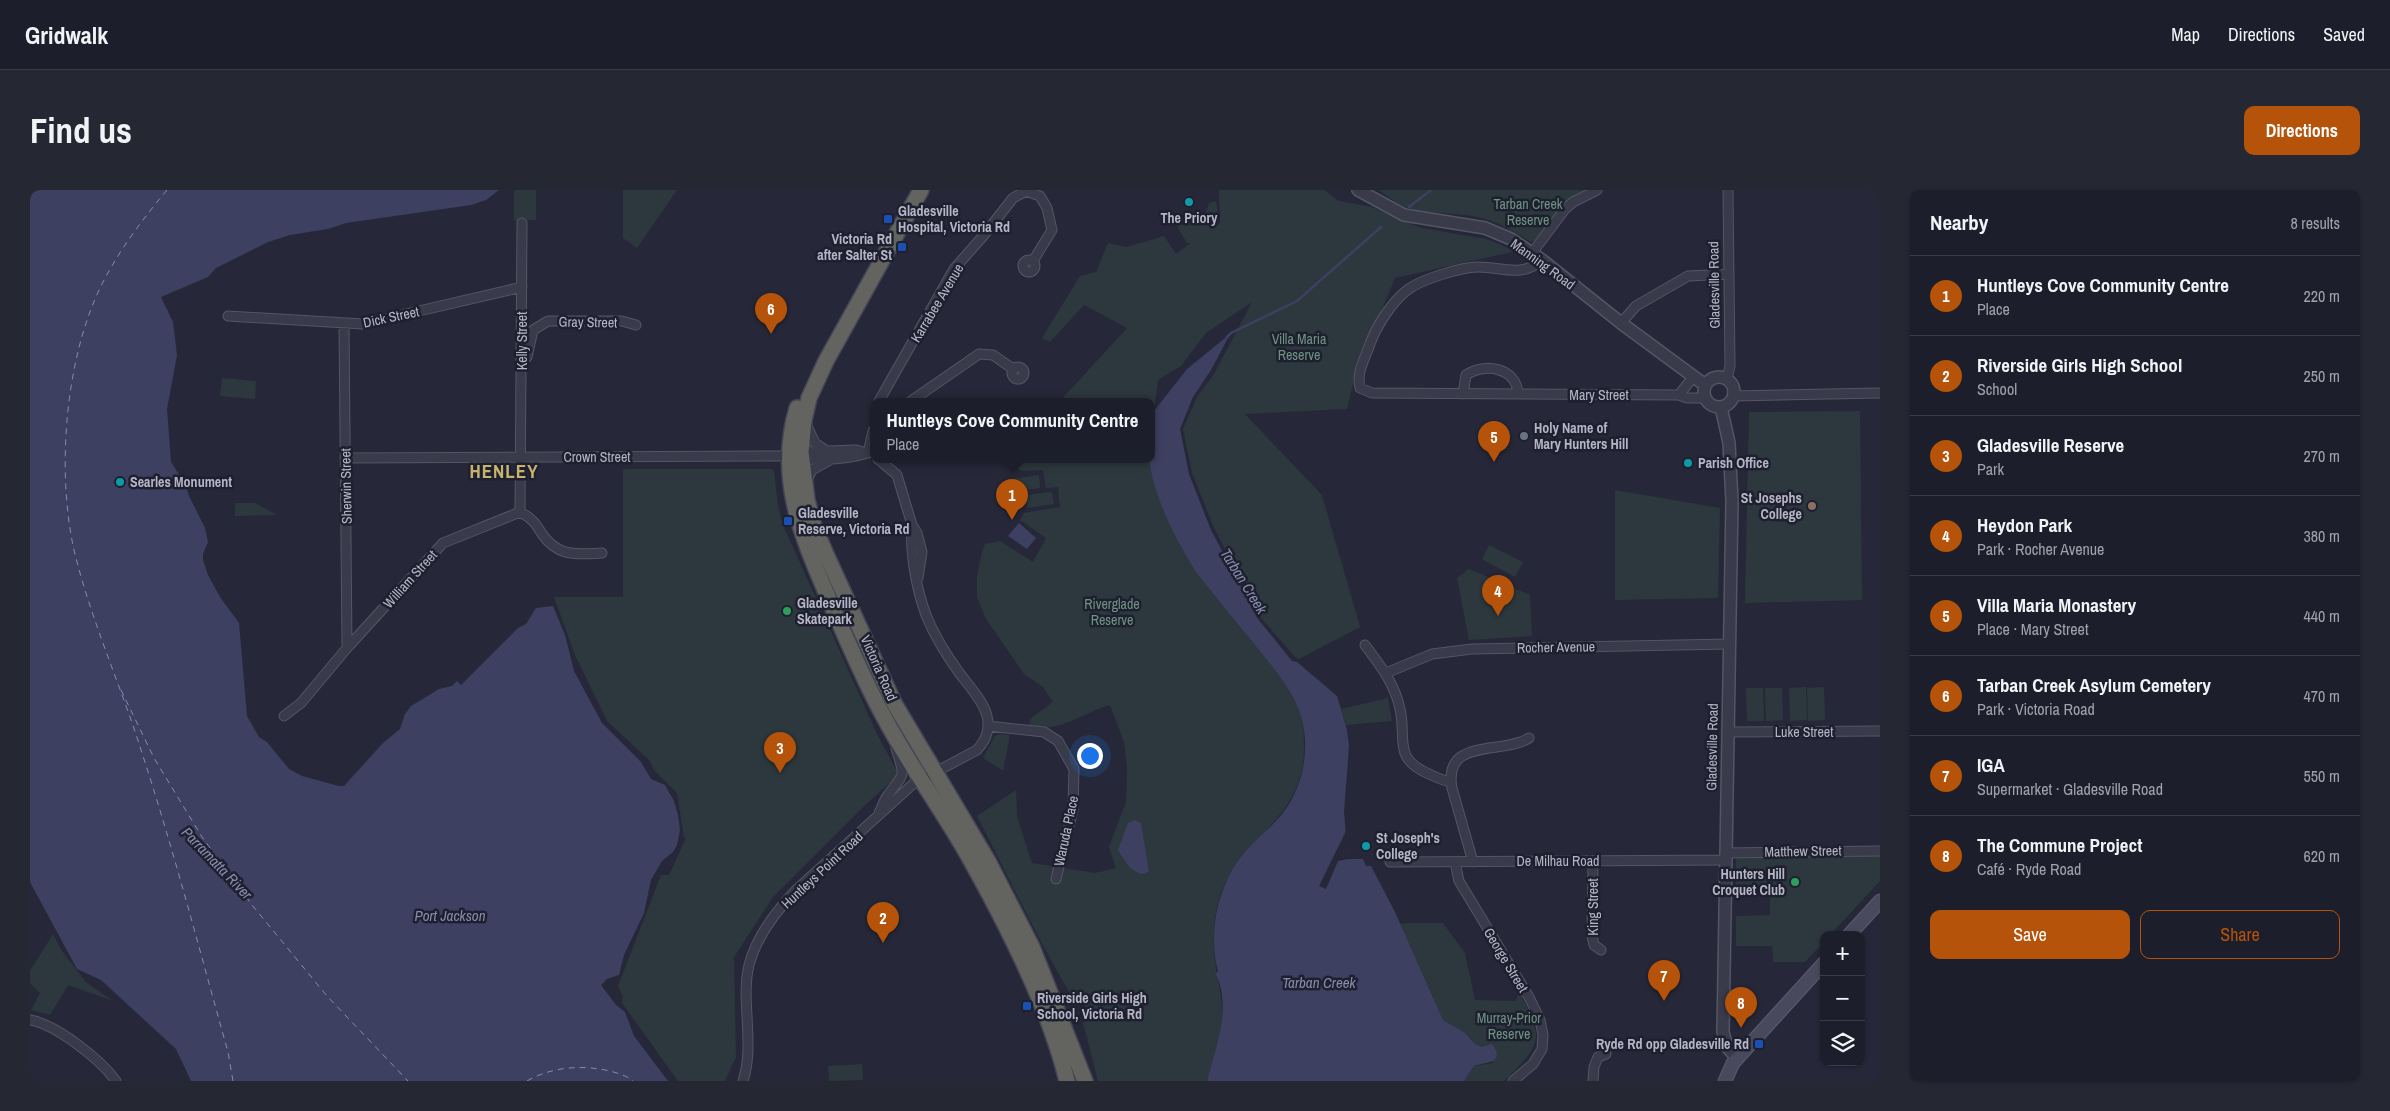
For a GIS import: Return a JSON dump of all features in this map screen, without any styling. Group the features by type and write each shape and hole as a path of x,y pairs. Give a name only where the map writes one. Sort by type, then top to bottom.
{"highway":[{"name":"Victoria Road","path":"912,190 807,382 794,419 798,456 808,502 825,552 928,776 998,912 1049,1022 1067,1081"},
{"name":"Victoria Road","path":"921,190 820,373 806,410 792,496 799,525 824,588 884,718 988,861 1025,932 1084,1081"}],"main road":[{"path":"1853,931 1880,901"},
{"path":"1725,1081 1729,1068 1736,1058 1820,967"}],"street":[{"name":"Manning Road","path":"1358,190 1404,215 1485,228 1511,239 1542,260 1621,323 1705,385"},
{"path":"1532,253 1565,209 1573,202 1597,190"},
{"name":"Gladesville Road","path":"1727,379 1730,366 1728,190"},
{"name":"Karrabee Avenue","path":"883,398 954,269 1013,198 1026,191 1036,194 1044,200 1052,230 1033,261"},
{"name":"Kelly Street","path":"522,223 522,458"},
{"name":"Mary Street","path":"1542,260 1532,269 1522,271 1465,268 1407,291 1390,310 1373,337 1358,378 1360,388 1372,394 1679,395 1686,398 1705,398"},
{"path":"1621,323 1636,306 1688,276 1728,274"},
{"name":"Dick Street","path":"228,316 363,324 522,287"},
{"name":"Gray Street","path":"522,380 529,342 533,330 539,325 548,321 603,321 636,325"},
{"name":"Sherwin Street","path":"344,324 347,648"},
{"path":"916,398 978,354 993,355 1013,369"},
{"path":"1463,394 1466,375 1478,370 1490,369 1502,370 1510,374 1515,380 1518,394"},
{"path":"1679,395 1694,377"},
{"path":"1715,377 1727,379 1733,386 1734,396 1729,403 1721,407 1710,404 1705,398 1705,385 1715,377"},
{"path":"1734,396 1880,393"},
{"name":"Gladesville Road","path":"1721,407 1729,443 1731,467 1723,1032 1727,1048 1736,1058"},
{"path":"806,410 811,438 827,451"},
{"path":"798,456 827,451 856,450 870,455"},
{"path":"798,456 835,458 870,455"},
{"name":"Crown Street","path":"345,458 798,456"},
{"path":"522,458 520,512 534,521 555,549 566,553 602,553"},
{"path":"808,502 806,488 809,474 816,467 835,458"},
{"path":"883,463 897,475 912,525 913,566 918,578 920,595 928,619 952,662 982,702 988,726"},
{"name":"William Street","path":"284,716 301,703 347,648 443,543 520,512"},
{"name":"Rocher Avenue","path":"1386,673 1432,654 1472,649 1729,644"},
{"path":"1365,645 1386,673 1400,709 1402,744 1407,756 1415,768 1449,782"},
{"path":"877,818 888,795 903,774 884,718"},
{"name":"Huntleys Point Road","path":"743,1081 749,1054 747,978 754,953 771,921 788,898 911,786 976,750 981,745 988,726"},
{"name":"Waruda Place","path":"988,726 1044,732 1058,741 1074,768 1073,810 1056,879"},
{"name":"Luke Street","path":"1727,732 1880,732"},
{"path":"1473,862 1449,782 1454,762 1462,754 1520,743 1529,738"},
{"name":"Matthew Street","path":"1725,856 1880,851"},
{"name":"De Milhau Road","path":"1390,862 1593,861 1725,856"},
{"name":"King Street","path":"1593,861 1592,936 1594,945 1601,950"},
{"name":"George Street","path":"1455,862 1459,881 1529,997 1540,1020 1543,1035 1542,1049 1533,1064 1513,1081"},
{"path":"30,1020 58,1030 108,1071 116,1081"},
{"path":"1593,1081 1594,1066 1598,1057 1606,1054"}],"green space":[{"path":"514,190 536,190 536,220 514,221"},
{"path":"623,190 677,190 637,248 623,238"},
{"name":"Villa Maria Reserve","path":"1219,190 1324,190 1339,201 1372,207 1422,228 1486,239 1516,251 1395,278 1355,375 1347,409 1245,414 1322,495 1360,627 1299,659 1295,657 1261,618 1214,528 1192,473 1183,429 1197,397 1214,374 1252,302 1206,333 1181,366 1158,380 1155,404 1155,398 1063,398 1127,328 1084,305 1050,342 1042,338 1080,276 1096,272 1108,243 1127,247 1164,236 1176,254 1191,243 1187,243 1177,226 1204,218 1209,203 1216,201 1218,215 1211,229 1220,223"},
{"name":"Tarban Creek Reserve","path":"1379,190 1585,190 1568,199 1535,240 1531,242 1502,225 1482,218 1409,208"},
{"path":"222,378 256,381 255,399 220,396"},
{"path":"1860,411 1862,600 1745,603 1749,412"},
{"name":"Riverglade Reserve","path":"1013,463 1150,463 1167,516 1194,565 1286,683 1301,715 1304,749 1302,772 1295,792 1285,808 1233,869 1220,896 1214,942 1222,1016 1217,1045 1207,1081 1098,1081 1083,1023 1088,1013 1085,1004 1069,992 1041,942 977,816 1016,790 1017,817 1032,863 1095,873 1116,868 1109,847 1126,802 1127,768 1124,742 1110,705 1061,725 1041,728 1029,727 1030,719 1053,702 1043,687 1024,674 986,619 977,597 977,576 985,544 1000,541 1033,562 1046,538 1020,520 1024,513 1060,507 1058,487 1046,488 1043,470 1021,471"},
{"path":"623,469 771,469 774,471 778,506 783,525 878,736 897,771 893,780 863,807 773,897 734,957 736,1057 725,1081 678,1081 622,1003 623,997 618,986 661,875 669,875 686,838 684,838 677,793 654,770 650,761 607,721 575,655 554,597 623,597"},
{"path":"1039,475 1040,488 1014,491 1012,479"},
{"path":"1615,490 1720,508 1718,598 1615,600"},
{"path":"1052,492 1054,504 1027,508 1026,495"},
{"path":"235,503 255,503 277,515 235,516"},
{"path":"1489,545 1523,562 1515,577 1482,559"},
{"path":"1469,569 1530,595 1532,636 1469,640 1457,578"},
{"path":"1806,687 1807,720 1790,721 1789,688"},
{"path":"1824,687 1825,720 1808,721 1807,688"},
{"path":"1746,688 1763,688 1764,721 1747,721"},
{"path":"1765,688 1782,688 1783,720 1766,721"},
{"path":"1388,698 1392,721 1346,725 1341,709"},
{"path":"999,734 1010,735 1003,771 983,758 995,736"},
{"path":"1880,854 1880,881 1834,931 1820,931 1820,946 1805,962 1773,962 1772,946 1736,946 1736,916 1770,915 1770,893 1736,893 1736,856"},
{"name":"Murray-Prior Reserve","path":"1443,923 1465,953 1475,1000 1516,1001 1519,991 1533,1021 1536,1040 1526,1058 1504,1081 1464,1081 1474,1066 1493,1063 1482,1047 1475,1044 1464,1032 1443,1020 1400,924"},
{"path":"53,934 62,951 86,982 113,1001 68,985 50,1015 31,1010 40,993 30,983 30,971"},
{"path":"862,1064 863,1080 829,1081 828,1066"}],"water":[{"name":"Port Jackson","path":"30,190 499,190 486,200 471,205 346,223 328,229 290,235 268,242 216,268 208,277 161,297 173,322 177,355 167,409 171,462 185,484 205,528 208,542 203,554 203,560 208,575 220,597 239,623 247,716 259,737 267,742 289,769 302,776 344,786 383,743 400,729 405,714 411,706 439,689 452,686 457,681 461,685 518,628 526,624 536,608 553,606 565,635 574,671 602,723 641,762 651,779 665,785 674,801 678,815 680,830 677,845 673,852 662,861 651,880 644,913 624,955 619,975 607,979 601,985 616,1005 625,1012 634,1036 668,1081 191,1081 176,1049 101,980 77,969 30,882"},
{"name":"Tarban Creek","path":"1230,334 1211,370 1193,397 1180,429 1189,474 1211,530 1258,619 1292,661 1297,662 1337,696 1347,730 1349,746 1344,812 1348,859 1363,859 1366,866 1371,866 1395,912 1443,1020 1464,1032 1475,1044 1482,1047 1492,1044 1496,1050 1497,1055 1493,1061 1474,1066 1464,1081 1207,1081 1221,1027 1222,999 1215,973 1218,972 1214,942 1217,912 1221,897 1233,869 1241,857 1280,816 1292,800 1304,765 1305,740 1301,716 1292,695 1196,572 1166,517 1156,488 1150,463 1155,463 1155,410 1187,369"},
{"path":"1019,523 1036,538 1027,549 1008,536"},
{"path":"1135,820 1141,823 1149,871 1144,874 1132,869 1118,850 1128,823"}],"pier":[{"path":"1346,831 1348,859 1338,861 1326,889 1319,886"}],"waterway":[{"name":"Tarban Creek","path":"1409,207 1431,190"},
{"name":"Tarban Creek","path":"1227,337 1231,333 1297,301 1381,227"}],"ferry route":[{"path":"167,190 140,224 116,259 102,284 89,314 79,348 67,421 66,495 70,530 77,562 154,790 228,1052 233,1081"},
{"path":"121,690 154,758 202,837 252,905 327,996 408,1081"},
{"path":"527,1081 549,1072 573,1068 609,1071 633,1081"}],"place":[{"name":"The Priory","path":"1189,202"},
{"name":"Gladesville Hospital, Victoria Rd","path":"888,219"},
{"name":"Victoria Rd after Salter St","path":"902,247"},
{"name":"Tarban Creek Asylum Cemetery","path":"771,334"},
{"name":"Holy Name of Mary Hunters Hill","path":"1524,436"},
{"name":"Villa Maria Monastery","path":"1494,462"},
{"name":"Parish Office","path":"1688,463"},
{"name":"Searles Monument","path":"120,482"},
{"name":"St Josephs College","path":"1812,506"},
{"name":"Huntleys Cove Community Centre","path":"1012,520"},
{"name":"Gladesville Reserve, Victoria Rd","path":"788,521"},
{"name":"Gladesville Skatepark","path":"787,611"},
{"name":"Heydon Park","path":"1498,616"},
{"name":"Gladesville Reserve","path":"780,773"},
{"name":"St Joseph's College","path":"1366,846"},
{"name":"Hunters Hill Croquet Club","path":"1795,882"},
{"name":"Riverside Girls High School","path":"883,943"},
{"name":"IGA","path":"1664,1001"},
{"name":"Riverside Girls High School, Victoria Rd","path":"1027,1006"},
{"name":"The Commune Project","path":"1741,1028"},
{"name":"Ryde Rd opp Gladesville Rd","path":"1759,1044"}],"district":[{"name":"HENLEY","path":"504,471"}],"water label":[{"name":"Parramatta River","path":"217,863"}]}
